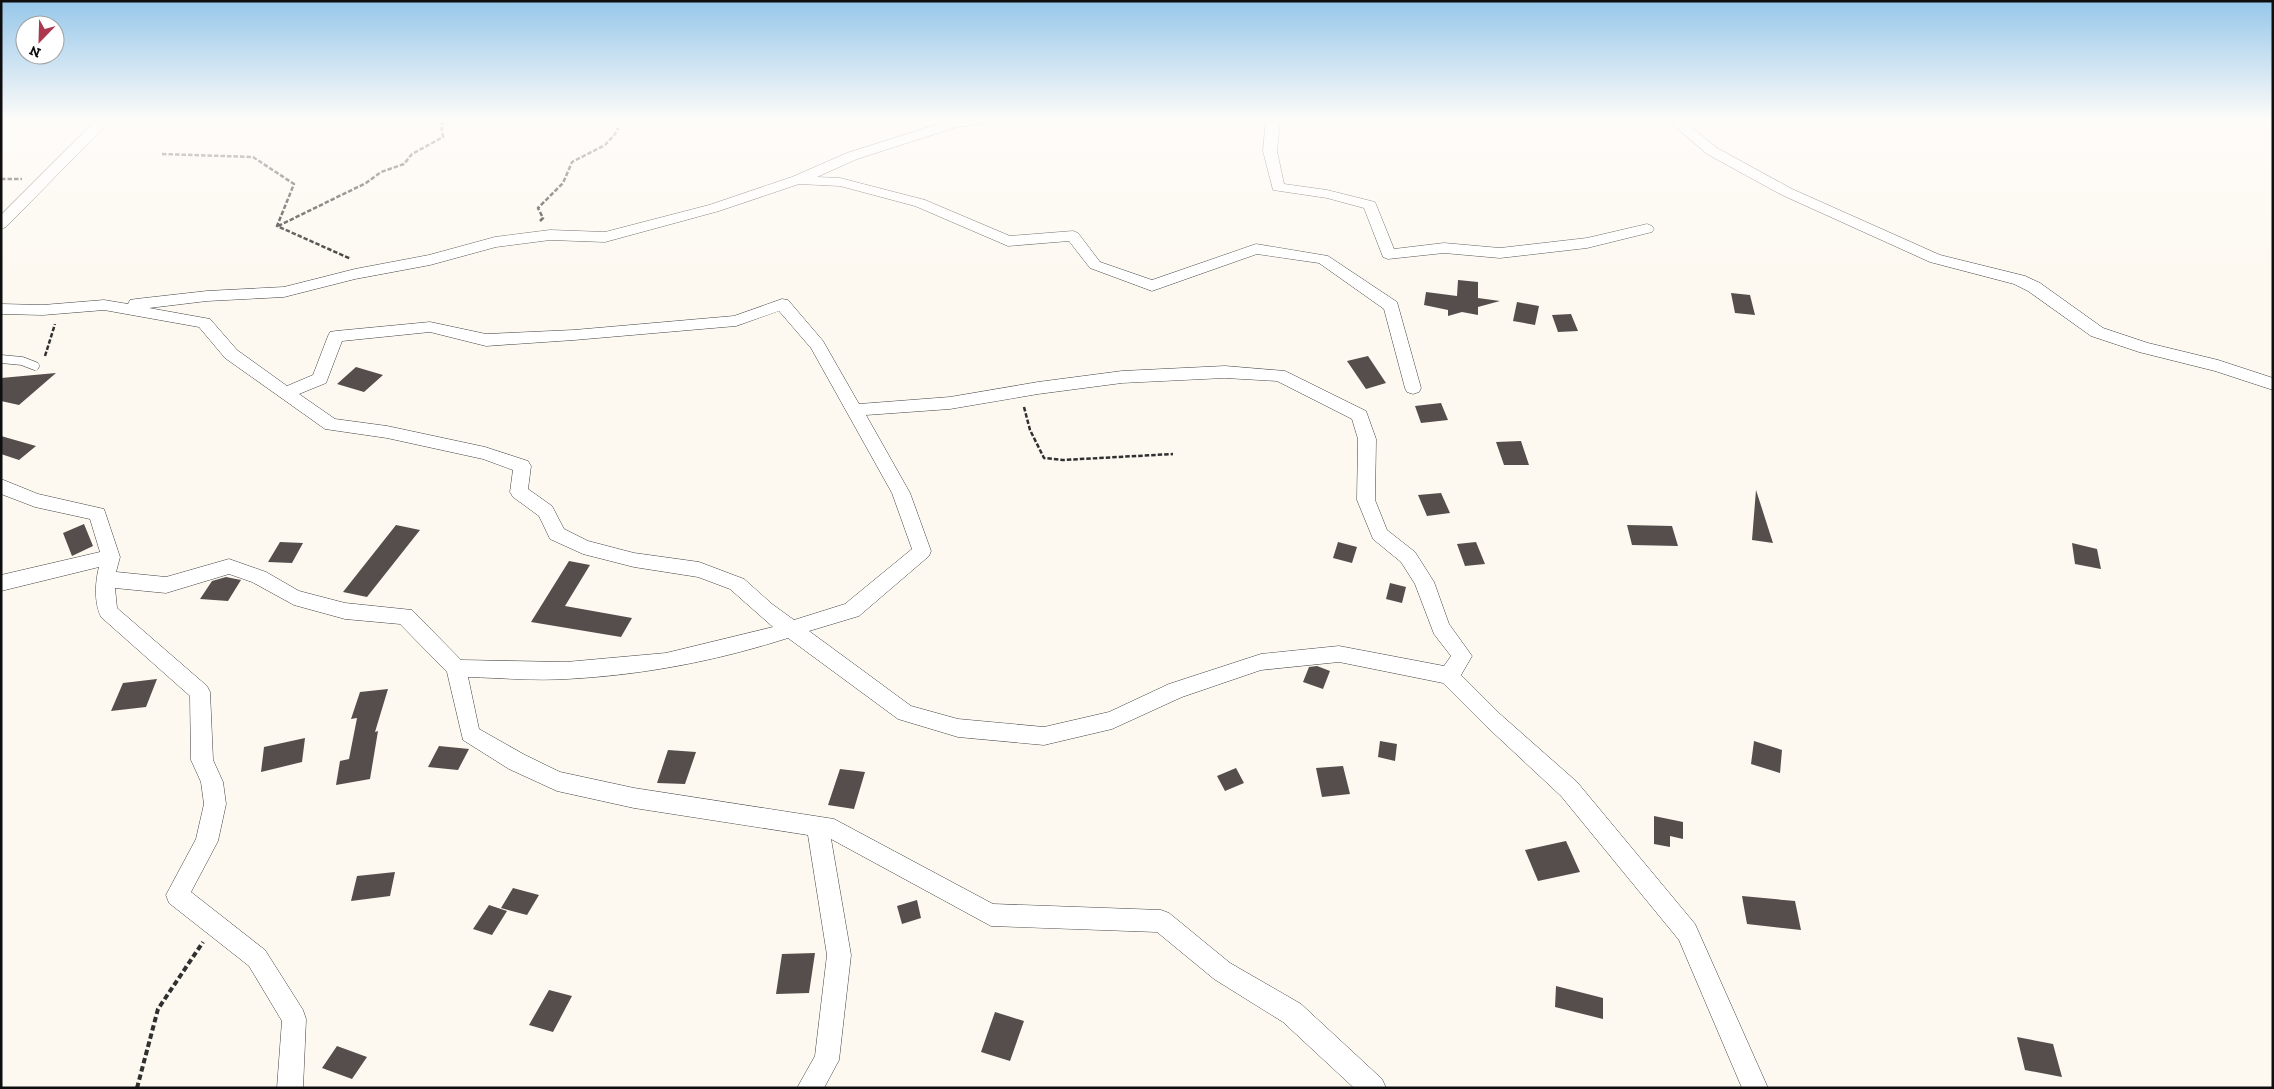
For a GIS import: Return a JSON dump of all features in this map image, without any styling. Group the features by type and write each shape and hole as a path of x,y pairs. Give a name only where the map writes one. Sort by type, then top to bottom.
{"street":[{"path":"1,224 53,172"},
{"path":"115,307 207,296 284,292 363,272 430,260 495,242 550,235 605,237 714,208 816,172"},
{"path":"1275,172 1278,187 1327,194 1370,205 1388,254 1444,248 1500,254 1586,243 1647,229"},
{"path":"1751,172 1788,192 1894,242 1935,259 2019,280 2034,287 2097,332 2144,348 2218,366 2273,384"},
{"path":"797,180 840,182 920,203 1008,241 1073,236 1095,265 1152,286 1256,249 1323,258 1391,306 1413,388"},
{"path":"285,393 320,378 336,336 430,327 486,340 574,335 736,321 782,304 817,344 902,494 922,551 852,610 789,628 756,640 666,661 566,671 456,668"},
{"path":"1,309 59,309 104,305 204,323 231,354 331,425 387,432 440,443 485,453 522,466 519,492 546,511 557,534 583,547 634,560 699,570 737,584 765,610 905,713 958,728 1044,736 1112,720 1176,690 1261,662 1339,654 1449,676 1493,720 1569,789 1686,932 1755,1088"},
{"path":"854,410 950,403 1018,391 1122,377 1225,372 1279,375 1319,393 1360,415 1367,439 1366,500 1380,534 1408,556 1424,582 1441,628 1462,656 1449,676"},
{"path":"1,486 35,500 97,514 111,557 105,579 108,612 200,692 202,760 212,782 215,804 207,841 177,895 256,958 294,1019 290,1088"},
{"path":"1,583 111,557"},
{"path":"105,579 166,585 229,566 259,577 294,597 345,611 405,616 428,642 456,668 470,734 517,762 557,781 644,800 834,829 991,915 1161,921 1222,971 1292,1013 1373,1088"},
{"path":"810,1088 827,1060 839,955 818,826"}],"lane":[{"path":"1,359 22,361 35,366"}],"path":[{"path":"276,172 294,184 277,226"},
{"path":"277,226 366,183 382,172"},
{"path":"521,239 543,218 538,208 562,187 570,172"},
{"path":"277,226 363,264 363,272"},
{"path":"35,366 43,361 52,338 59,309"},
{"path":"1018,391 1030,430 1044,458 1071,460 1173,454"},
{"path":"137,1088 158,1009 215,925"}],"building":[{"path":"1458,280 1478,282 1478,298 1500,301 1478,307 1478,315 1462,312 1448,316 1448,310 1424,305 1426,292 1457,296"},
{"path":"1731,293 1750,295 1755,315 1735,313"},
{"path":"1517,302 1539,306 1535,325 1513,321"},
{"path":"1571,314 1578,331 1558,332 1552,315"},
{"path":"1368,356 1386,383 1366,389 1347,361"},
{"path":"356,367 383,375 364,392 337,384"},
{"path":"56,373 19,405 1,401 1,378"},
{"path":"1441,403 1448,420 1421,423 1415,406"},
{"path":"1,436 36,446 19,460 1,454"},
{"path":"1521,441 1529,465 1504,465 1496,442"},
{"path":"1756,490 1773,543 1752,540"},
{"path":"1441,493 1450,513 1427,516 1418,495"},
{"path":"84,524 93,546 72,556 63,533"},
{"path":"396,525 420,530 367,597 343,592"},
{"path":"1627,525 1672,526 1678,546 1632,545"},
{"path":"280,542 303,543 292,563 268,562"},
{"path":"1338,542 1357,547 1352,563 1333,558"},
{"path":"1476,542 1485,564 1465,566 1457,544"},
{"path":"2072,543 2097,549 2101,569 2075,564"},
{"path":"569,561 590,565 565,606 632,618 621,637 531,622"},
{"path":"226,577 241,580 228,601 200,599 212,581"},
{"path":"1390,583 1406,587 1402,603 1386,599"},
{"path":"1317,666 1330,671 1323,689 1303,682 1309,667"},
{"path":"157,679 146,707 111,711 123,683"},
{"path":"388,689 375,732 378,731 370,779 336,785 340,761 349,759 357,718 351,719 360,692"},
{"path":"305,738 302,762 261,772 264,747"},
{"path":"1380,741 1397,744 1395,761 1378,757"},
{"path":"1754,741 1782,750 1780,773 1751,764"},
{"path":"439,746 469,749 458,770 428,767"},
{"path":"668,750 696,752 685,784 657,783"},
{"path":"1343,766 1350,794 1322,797 1316,768"},
{"path":"1236,768 1244,783 1225,791 1217,776"},
{"path":"840,769 865,772 854,809 828,805"},
{"path":"1654,816 1683,822 1683,839 1670,836 1670,847 1654,844"},
{"path":"1566,841 1580,872 1538,881 1525,850"},
{"path":"395,872 390,896 351,901 357,876"},
{"path":"513,888 539,895 527,915 501,908"},
{"path":"1742,896 1795,901 1801,930 1747,924"},
{"path":"917,900 921,918 902,924 897,906"},
{"path":"489,905 507,911 492,935 473,929"},
{"path":"815,953 809,993 776,994 782,954"},
{"path":"1556,986 1603,998 1603,1019 1555,1007"},
{"path":"549,990 572,996 553,1032 529,1025"},
{"path":"995,1012 1024,1021 1010,1061 981,1052"},
{"path":"2017,1037 2053,1044 2062,1077 2025,1070"},
{"path":"337,1046 367,1057 352,1079 322,1068"}]}
